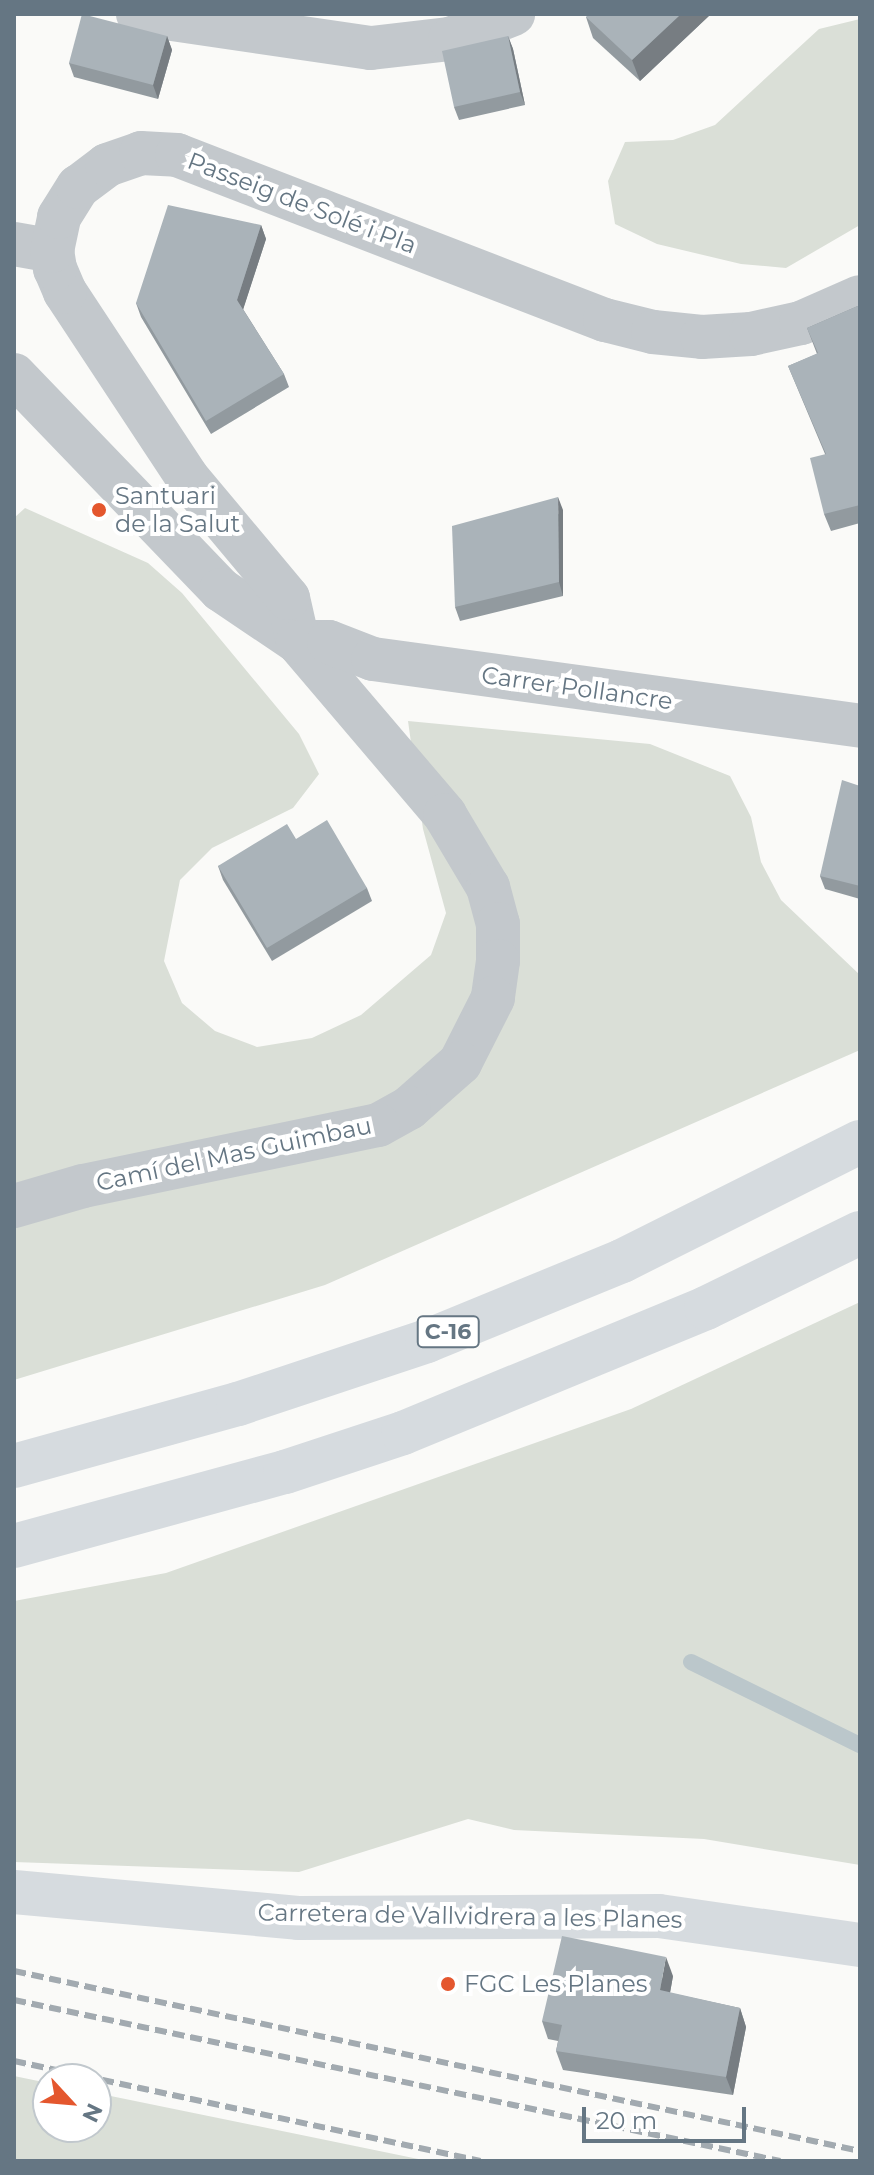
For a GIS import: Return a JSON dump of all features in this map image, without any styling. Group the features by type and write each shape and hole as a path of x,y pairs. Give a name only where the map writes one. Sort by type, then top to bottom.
{"main road":[{"name":"C-16","path":"14,1466 238,1404 427,1341 622,1261 860,1142"},
{"path":"14,1546 285,1472 403,1433 678,1320 860,1233"},
{"name":"Carretera de Vallvidrera a les Planes","path":"14,1892 298,1918 659,1916 735,1924 860,1945"}],"street":[{"path":"138,14 371,48 450,39 513,14"},
{"name":"Passeig de Solé i Pla","path":"298,642 288,598 187,477 33,247 91,174 124,158 159,153 198,161 605,320 653,332 702,337 751,334 801,323 860,297"},
{"name":"Camí del Mas Guimbau","path":"14,375 221,590 298,642 445,815 488,887 498,924 498,961 493,998 478,1034 436,1088 378,1125 83,1186 14,1206"},
{"name":"Carrer Pollancre","path":"298,642 329,642 373,659 860,726"}],"shaded area":[{"path":"860,19 860,225 786,268 741,264 657,244 615,224 608,181 625,142 673,140 715,125 819,29"},
{"path":"25,508 148,563 182,593 299,734 319,774 293,808 212,848 180,880 164,961 182,1003 215,1031 257,1047 312,1038 361,1015 431,955 446,913 423,829 408,721 650,744 730,776 751,817 761,862 781,900 860,975 860,1050 325,1285 14,1380 14,518"},
{"path":"860,1302 860,1865 704,1839 514,1830 468,1819 299,1872 14,1862 14,1601 166,1573 631,1409"},
{"path":"14,2076 32,2080 32,2143 112,2143 112,2096 428,2161 14,2161"}],"building":[{"path":"82,14 167,36 153,85 69,63"},
{"path":"588,14 681,14 632,60 586,17"},
{"path":"508,36 520,92 454,107 442,51"},
{"path":"168,205 261,225 237,300 284,374 206,421 136,303"},
{"path":"860,305 860,505 824,514 810,458 826,454 788,366 818,353 807,328"},
{"path":"558,497 559,582 455,607 452,526"},
{"path":"842,780 860,786 860,886 820,876"},
{"path":"327,820 367,888 267,948 218,866 287,824 296,839"},
{"path":"562,1936 666,1957 660,1990 740,2008 726,2077 556,2051 562,2025 542,2021"}],"waterway":[{"path":"691,1662 860,1745"}],"railway":[{"path":"14,1971 860,2151"},
{"path":"14,2000 780,2161"},
{"path":"14,2061 480,2161"}],"place":[{"name":"Santuari de la Salut","path":"99,510"},
{"name":"FGC Les Planes","path":"448,1984"}]}
